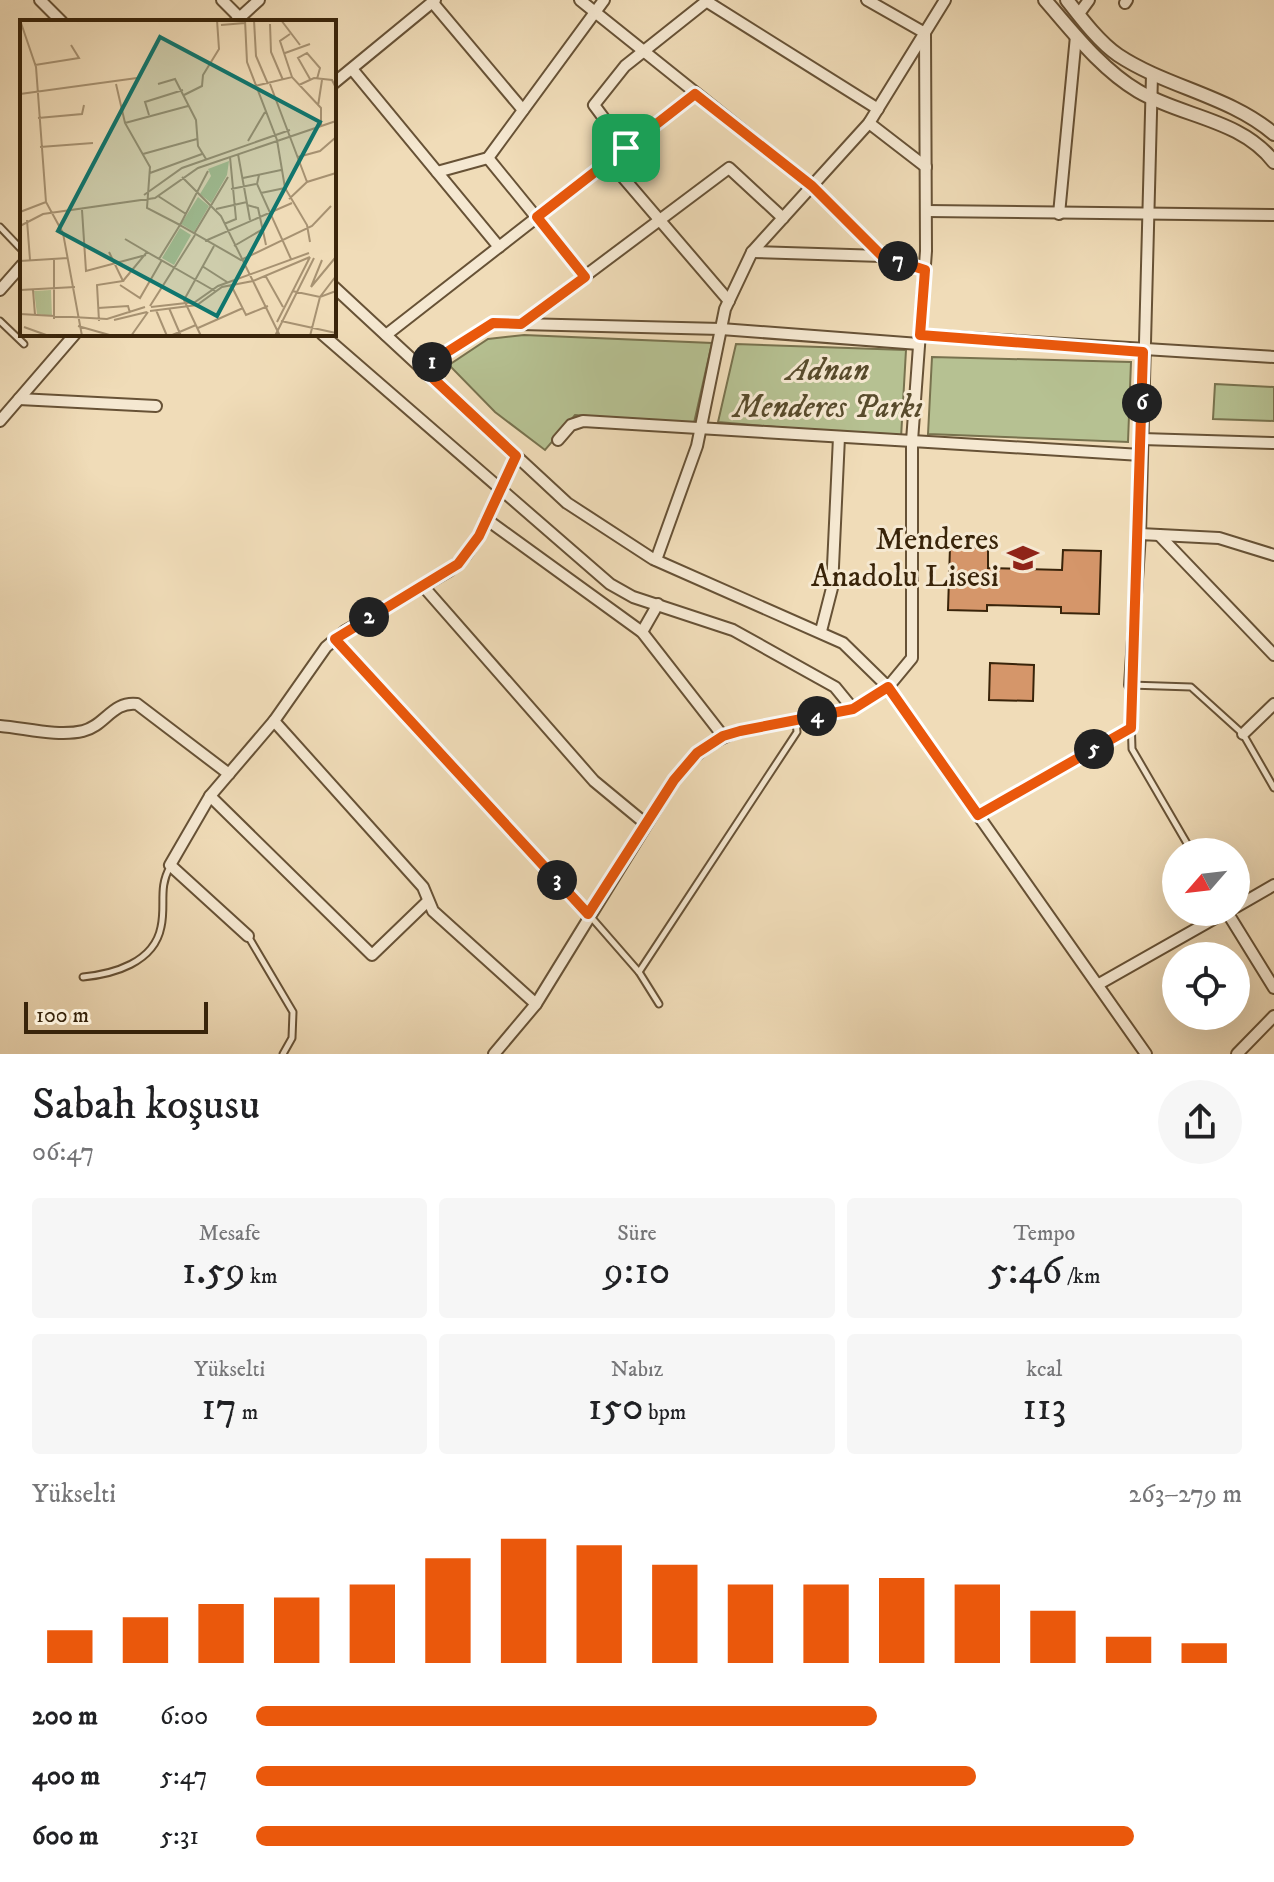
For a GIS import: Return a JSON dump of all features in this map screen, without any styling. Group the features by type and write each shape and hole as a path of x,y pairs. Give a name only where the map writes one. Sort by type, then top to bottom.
{"street":[{"path":"40,0 60,20"},
{"path":"222,0 238,20 259,0"},
{"path":"580,0 812,186 882,256"},
{"path":"437,172 488,158 604,0"},
{"path":"867,0 925,33"},
{"path":"656,560 701,428 729,301 752,252 869,123 945,0"},
{"path":"1045,0 1118,77 1151,97 1249,137 1274,162"},
{"path":"1067,0 1115,53 1152,75 1242,113 1274,134"},
{"path":"1078,15 1089,0"},
{"path":"626,148 594,105 607,84 707,1 878,109"},
{"path":"336,81 434,2 523,110"},
{"path":"494,1054 536,1004 588,914 684,767 723,736 853,709 888,687 912,658 912,441 927,211 925,33"},
{"path":"1059,214 1076,36"},
{"path":"352,69 499,247"},
{"path":"1130,685 1140,534 1152,75"},
{"path":"386,335 695,94"},
{"path":"869,123 926,167"},
{"path":"488,158 585,277"},
{"path":"609,161 729,301"},
{"path":"521,324 729,168 783,218"},
{"path":"927,211 1274,215"},
{"path":"752,252 882,256 925,270"},
{"path":"0,290 20,267"},
{"path":"336,289 567,503 656,560 843,643 888,687 1146,1054"},
{"path":"422,368 493,323 721,329 1274,357"},
{"path":"0,421 73,336"},
{"path":"324,336 610,584 633,597 733,630 835,687 853,709"},
{"path":"19,399 156,406"},
{"path":"558,440 571,425 583,421 1141,455"},
{"path":"821,631 832,588 839,437"},
{"path":"1142,439 1274,443"},
{"path":"248,936 170,865 210,796 274,721 335,639 458,564 473,545 516,456"},
{"path":"486,519 642,632 723,736"},
{"path":"1140,534 1219,538 1274,555"},
{"path":"1159,535 1274,655"},
{"path":"423,586 594,781 646,824"},
{"path":"642,632 658,604"},
{"path":"0,726 83,731 100,724 119,706 137,704 229,774"},
{"path":"1243,734 1274,704"},
{"path":"274,721 423,887 433,911 536,1004"},
{"path":"210,796 372,955 428,901"},
{"path":"1250,899 1274,885"},
{"path":"1099,984 1202,926"},
{"path":"1236,926 1274,988"},
{"path":"1237,1054 1274,1016"}],"lane":[{"path":"0,227 20,248"},
{"path":"0,321 24,344"},
{"path":"1184,838 1132,749 1130,685 1191,687 1243,734 1274,788"},
{"path":"639,972 797,732 796,719"},
{"path":"978,815 1131,728"},
{"path":"83,977 113,974 154,946 161,929 161,889 170,865"},
{"path":"588,914 639,972 659,1004"},
{"path":"248,936 293,1012 294,1029 283,1054"}],"path":[{"path":"335,639 588,914"}],"green space":[{"path":"524,335 712,343 694,423 575,415 545,450 495,412 449,365 488,339"},
{"name":"Adnan Menderes Parkı","path":"736,344 906,350 901,438 718,422"},
{"path":"932,357 1131,362 1128,442 928,434"},
{"path":"1215,384 1274,387 1274,421 1213,419"}],"building":[{"path":"950,547 988,548 988,568 1062,570 1063,550 1101,551 1099,614 1061,613 1061,607 987,605 987,611 948,610"},
{"path":"990,663 1034,665 1033,701 989,700"}],"place":[{"name":"Menderes Anadolu Lisesi","path":"1023,558"}],"route":[{"path":"695,94 812,186 882,256 925,270 920,335 1143,352 1140,534 1130,685 1131,728 978,815 888,687 864,704 842,713 796,719 723,736 697,753 674,780 588,914 335,639 449,571 466,555 479,536 499,487 516,456 422,368 493,323 521,324 585,277 537,217 626,148 695,94"}]}
